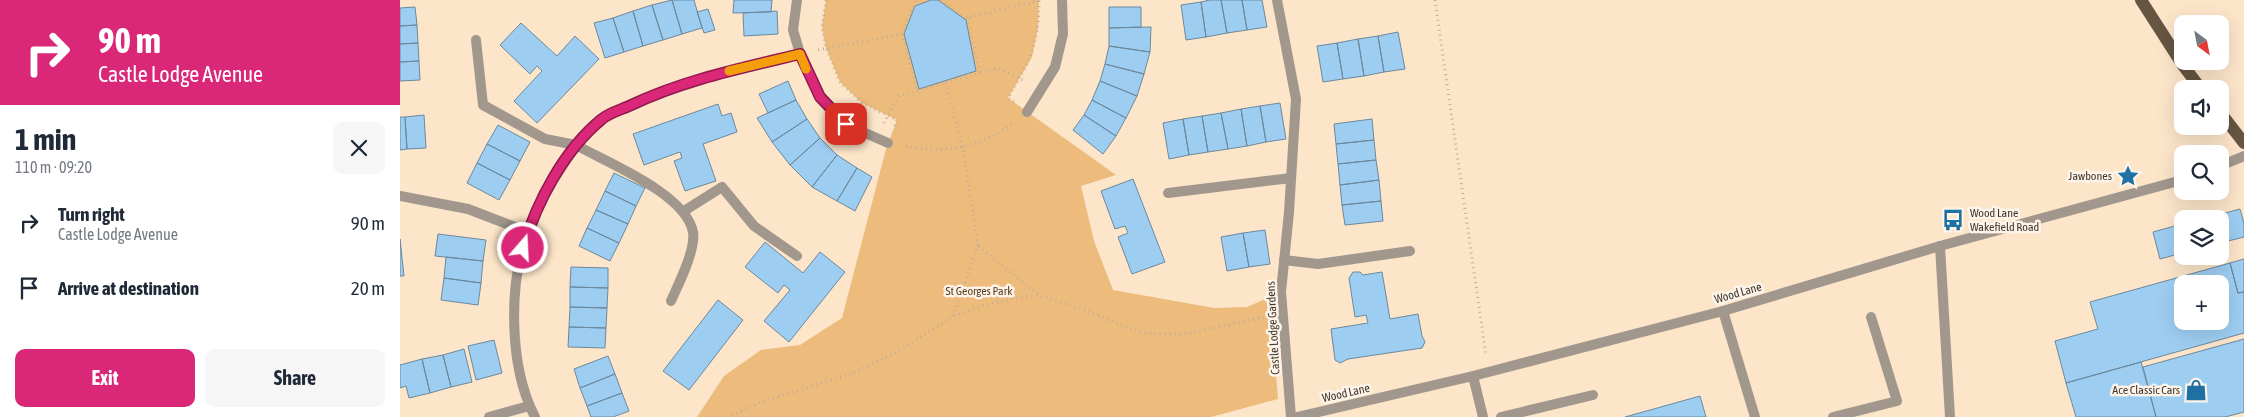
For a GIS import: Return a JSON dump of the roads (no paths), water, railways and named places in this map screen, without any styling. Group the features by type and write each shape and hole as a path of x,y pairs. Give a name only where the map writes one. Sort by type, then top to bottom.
{"main road":[{"path":"2141,0 2194,80"},
{"path":"2229,124 2244,143"}],"street":[{"path":"797,0 793,30 800,54 820,97 846,124 888,143"},
{"path":"1027,112 1055,67 1063,34 1062,0"},
{"name":"Castle Lodge Gardens","path":"1277,0 1296,99 1282,292 1291,417"},
{"path":"476,40 483,106 545,139 576,145 660,190 684,211 693,233 689,258 671,301"},
{"path":"534,417 529,406 514,346 519,264 528,232 548,187 576,145 603,118 648,97 692,80 800,54"},
{"path":"2229,162 2244,156"},
{"path":"1168,193 1291,178"},
{"name":"Wood Lane","path":"1297,417 1473,376 1722,311 1940,246 2174,182"},
{"path":"684,211 722,187 754,226 797,256"},
{"path":"400,196 468,210 528,232"},
{"path":"1940,246 1950,417"},
{"path":"1284,260 1318,264 1410,251"},
{"path":"1722,311 1755,417"},
{"path":"1834,417 1897,401 1871,317"},
{"path":"1473,376 1482,417"},
{"path":"1501,417 1593,395"},
{"path":"489,417 529,406"}],"place":[{"name":"Jawbones","path":"2128,176"},
{"name":"Wood Lane Wakefield Road","path":"1953,220"},
{"name":"Ace Classic Cars","path":"2196,390"}],"park label":[{"name":"St Georges Park","path":"979,291"}]}
